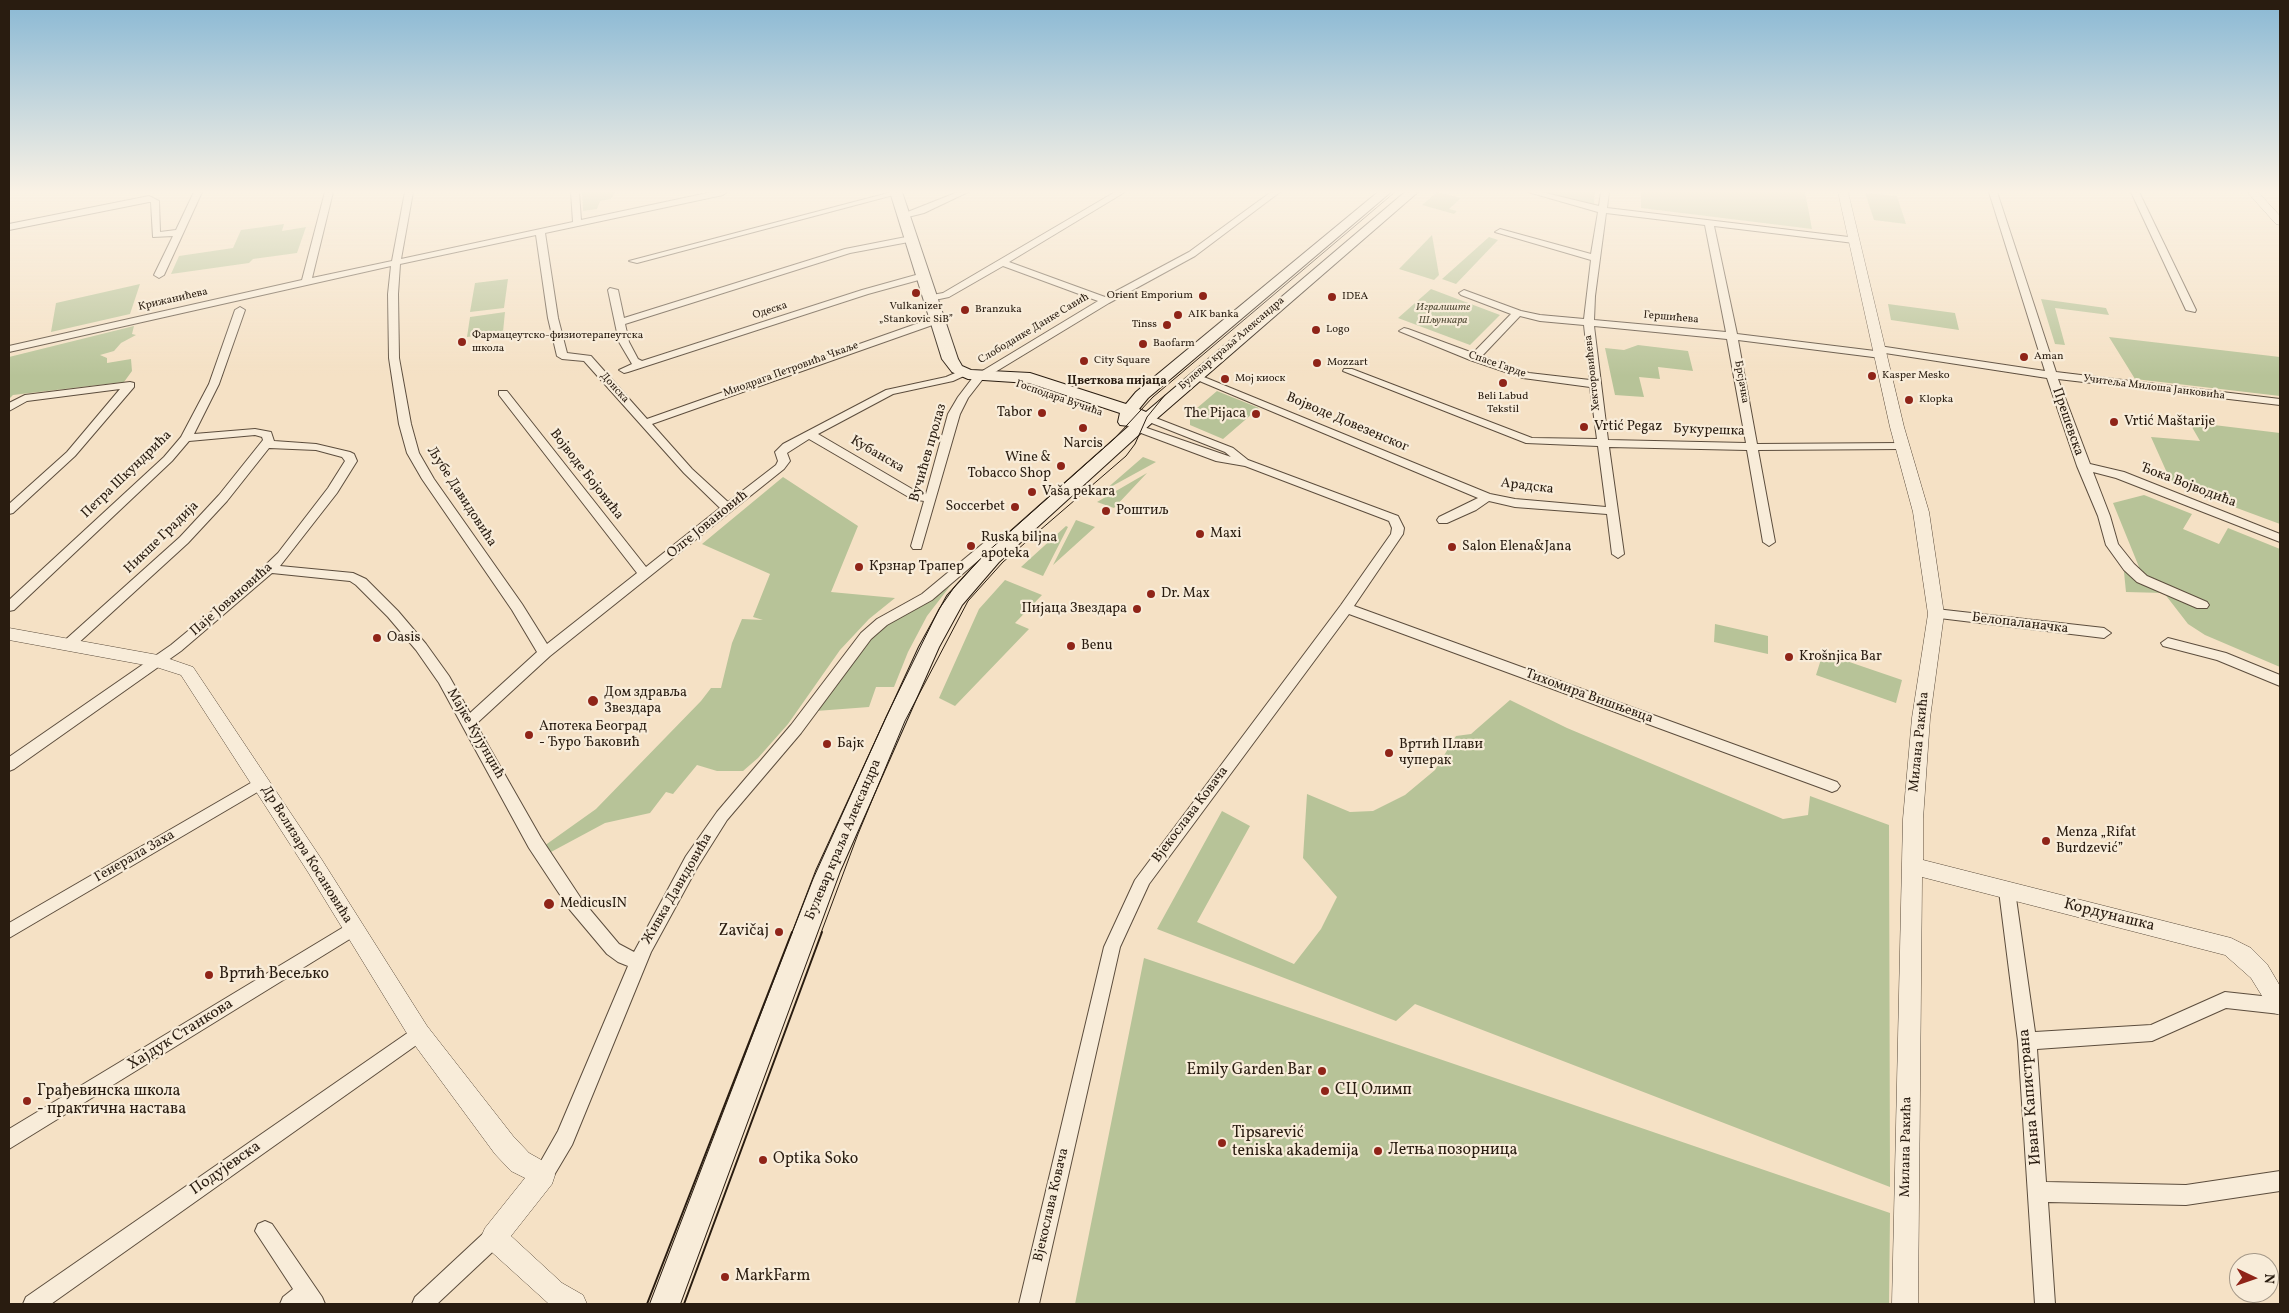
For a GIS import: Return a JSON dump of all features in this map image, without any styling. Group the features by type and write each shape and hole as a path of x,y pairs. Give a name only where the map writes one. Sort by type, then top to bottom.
{"main road":[{"path":"916,253 951,363 962,372"},
{"name":"Булевар краља Александра","path":"665,1304 828,871 932,641 954,602 978,572 1123,441 1136,418 1142,395 1312,253"},
{"name":"Булевар краља Александра","path":"1136,418 1195,377 1340,253"},
{"name":"Господара Вучића","path":"962,372 1030,378 1136,418"}],"street":[{"path":"159,275 170,253"},
{"path":"306,282 313,253"},
{"name":"Љубе Давидовића","path":"398,253 393,294 394,358 406,424 414,453 428,480 517,607 545,653"},
{"name":"Крижанићева","path":"9,349 437,253"},
{"name":"Донска","path":"543,253 552,318 562,356 586,358 688,471 727,508"},
{"path":"634,261 663,253"},
{"path":"620,322 844,253"},
{"path":"930,298 946,295 1017,253"},
{"name":"Слободанке Данке Савић","path":"985,375 1106,301 1193,253"},
{"path":"1578,253 1595,258"},
{"name":"Хекторовићева","path":"1596,253 1588,324 1594,384 1618,554"},
{"name":"Брсјачка","path":"1715,253 1769,542"},
{"name":"Милана Ракића","path":"1857,253 1901,446 1921,512 1936,614 1921,718 1911,866 1905,1304"},
{"name":"Прешевска","path":"2013,253 2082,466 2104,516 2112,545 2124,562 2147,582 2202,605"},
{"path":"2164,253 2191,310"},
{"path":"1002,262 1106,301"},
{"name":"Одеска","path":"624,370 864,292 923,276"},
{"path":"613,290 628,351 634,361 640,364"},
{"name":"Гершићева","path":"1464,292 1518,313 1540,318 1880,352"},
{"name":"Петра Шкундрића","path":"9,607 168,459 186,438 214,384 240,310"},
{"path":"1474,358 1518,313"},
{"name":"Миодрага Петровића Чкаље","path":"645,423 937,320"},
{"name":"Спасе Гарде","path":"1404,331 1527,376 1594,384"},
{"name":"Учитеља Милоша Јанковића","path":"1880,352 2052,376 2280,402"},
{"name":"Букурешка","path":"1348,371 1522,439 1536,442 1752,447 1901,446"},
{"name":"Олге Јовановић","path":"469,722 545,653 780,467 784,461 780,452 784,448 890,392 936,382 962,372"},
{"name":"Вучићев пролаз","path":"917,546 954,414 963,397 985,375"},
{"name":"Војводе Довезенског","path":"1195,377 1487,497"},
{"path":"9,408 19,399 130,385 71,454 9,510"},
{"name":"Војводе Бојовића","path":"503,393 645,574"},
{"name":"Вјекослава Ковача","path":"1029,1304 1112,947 1142,880 1346,608 1397,534 1398,528 1394,519 1247,464 1220,459 1136,418"},
{"path":"186,438 262,432 269,436 267,444"},
{"name":"Кубанска","path":"809,434 916,496 931,498"},
{"name":"Паје Јовановића","path":"9,765 158,661 270,569 333,490 347,470 351,458 346,454 309,445 267,444"},
{"name":"Никше Градија","path":"69,644 184,540 223,498 267,444"},
{"name":"Ђока Војводића","path":"2082,466 2120,475 2280,538"},
{"name":"Арадска","path":"1443,520 1472,508 1487,497 1515,503 1613,511"},
{"name":"Живка Давидовића","path":"422,1304 494,1238 543,1175 565,1138 638,962 707,837 736,798 796,729 866,636 882,622 920,602 990,544 1001,540 1013,539"},
{"name":"Мајке Кујунџић","path":"270,569 341,575 361,582 393,614 421,647 469,722 535,843 576,905 613,949 624,957 638,962"},
{"name":"Тихомира Вишњевца","path":"1346,608 1832,786"},
{"name":"Белопаланачка","path":"1936,614 2104,634"},
{"name":"Др Велизара Косановића","path":"10,635 158,661 186,671 261,783 419,1033 455,1084 520,1162 543,1175"},
{"path":"2168,643 2221,656 2280,681"},
{"name":"Генерала Заха","path":"9,931 261,783"},
{"name":"Кордунашка","path":"1911,866 2231,947 2260,971 2280,1006"},
{"name":"Ивана Капистрана","path":"2007,891 2027,1040 2046,1304"},
{"name":"Хајдук Станкова","path":"9,1140 352,929"},
{"path":"2027,1040 2152,1033 2225,1000 2280,1006"},
{"name":"Подујевска","path":"33,1304 419,1033"},
{"path":"2038,1192 2163,1196 2280,1182"},
{"path":"265,1231 311,1298 290,1304"},
{"path":"494,1238 553,1292 574,1304"}],"green space":[{"path":"197,253 295,253 253,259 249,263 171,274 179,256"},
{"path":"1414,253 1435,253 1439,275 1434,280 1399,269"},
{"path":"1471,253 1485,253 1456,284 1442,279"},
{"path":"508,279 504,308 470,312 475,283"},
{"path":"140,284 130,314 51,332 56,303"},
{"name":"Игралиште Шљункара","path":"1431,289 1500,315 1470,345 1398,318"},
{"path":"2041,299 2106,308 2109,315 2055,308 2065,345 2055,344"},
{"path":"1888,304 1955,313 1959,330 1891,320"},
{"path":"505,312 503,332 467,337 470,317"},
{"path":"134,326 132,334 136,335 121,343 114,351 100,355 107,358 107,363 131,359 132,371 124,382 13,395 9,399 9,357"},
{"path":"2109,337 2280,357 2280,396 2135,379"},
{"path":"1638,345 1688,351 1693,371 1658,367 1660,379 1639,377 1644,397 1615,395 1605,348 1624,350"},
{"path":"1217,391 1259,408 1223,439 1190,425 1190,414"},
{"path":"2189,422 2280,433 2280,524 2172,484 2151,437 2200,441"},
{"path":"1143,457 1156,462 1105,490"},
{"path":"1147,473 1114,508 1097,502"},
{"path":"783,477 858,526 831,592 895,598 869,619 840,650 788,724 758,758 743,771 717,771 697,765 673,794 666,792 650,813 605,823 551,852 544,846 596,809 701,701 711,688 721,688 732,643 742,619 763,620 753,617 770,574 702,544"},
{"path":"2144,495 2192,514 2183,529 2219,544 2228,528 2280,549 2280,667 2205,635 2188,624 2164,593 2126,592 2124,572 2139,567 2113,503"},
{"path":"1076,520 1095,527 1053,565"},
{"path":"1066,526 1068,527 1043,576 1021,567"},
{"path":"964,568 927,616 908,652 894,687 876,687 869,707 816,711 872,635"},
{"path":"1005,580 1042,595 1015,623 1029,629 955,706 939,698 979,609"},
{"path":"1715,624 1768,636 1768,654 1714,642"},
{"path":"1823,653 1902,680 1896,703 1816,675"},
{"path":"1510,700 1567,728 1783,819 1808,815 1810,796 1889,825 1890,1187 1415,1004 1396,1021 1157,929 1222,811 1250,826 1197,922 1294,964 1321,929 1337,897 1303,858 1307,794 1350,812 1373,811 1405,795 1435,770 1456,736 1471,734"},
{"name":"СЦ Олимп","path":"1144,958 1890,1213 1889,1304 1075,1304"}],"tram line":[{"path":"792,933 813,879 886,717 939,609 955,586 985,554 1115,438 1153,397 1323,253"},
{"path":"821,933 858,834 905,721 968,601 1003,562 1126,456 1135,444 1147,417 1165,395"},
{"path":"647,1304 792,932"},
{"path":"684,1304 822,932"}],"place":[{"name":"Vulkanizer „Stankovic SiB”","path":"916,293"},
{"name":"Orient Emporium","path":"1203,296"},
{"name":"IDEA","path":"1332,297"},
{"name":"Branzuka","path":"965,310"},
{"name":"AIK banka","path":"1178,315"},
{"name":"Tinss","path":"1167,325"},
{"name":"Logo","path":"1316,330"},
{"name":"Фармацеутско-физиотерапеутска школа","path":"462,342"},
{"name":"Baofarm","path":"1143,344"},
{"name":"Aman","path":"2024,357"},
{"name":"City Square","path":"1084,361"},
{"name":"Mozzart","path":"1317,363"},
{"name":"Kasper Mesko","path":"1872,376"},
{"name":"Мој киоск","path":"1225,379"},
{"name":"Beli Labud Tekstil","path":"1503,383"},
{"name":"Klopka","path":"1909,400"},
{"name":"Tabor","path":"1042,413"},
{"name":"The Pijaca","path":"1256,414"},
{"name":"Vrtić Maštarije","path":"2114,422"},
{"name":"Vrtić Pegaz","path":"1584,427"},
{"name":"Narcis","path":"1083,428"},
{"name":"Wine & Tobacco Shop","path":"1061,466"},
{"name":"Vaša pekara","path":"1032,492"},
{"name":"Soccerbet","path":"1015,507"},
{"name":"Роштиљ","path":"1106,511"},
{"name":"Maxi","path":"1200,534"},
{"name":"Ruska biljna apoteka","path":"971,546"},
{"name":"Salon Elena&Jana","path":"1452,547"},
{"name":"Крзнар Трапер","path":"859,567"},
{"name":"Dr. Max","path":"1151,594"},
{"name":"Пијаца Звездара","path":"1137,609"},
{"name":"Oasis","path":"377,638"},
{"name":"Benu","path":"1071,646"},
{"name":"Krošnjica Bar","path":"1789,657"},
{"name":"Дом здравља Звездара","path":"593,701"},
{"name":"Апотека Београд - Ђуро Ђаковић","path":"529,735"},
{"name":"Бајк","path":"827,744"},
{"name":"Вртић Плави чуперак","path":"1389,753"},
{"name":"Menza „Rifat Burdzević”","path":"2046,841"},
{"name":"MedicusIN","path":"549,904"},
{"name":"Zavičaj","path":"779,932"},
{"name":"Вртић Весељко","path":"209,975"},
{"name":"Emily Garden Bar","path":"1322,1071"},
{"name":"СЦ Олимп","path":"1325,1091"},
{"name":"Грађевинска школа - практична настава","path":"27,1101"},
{"name":"Tipsarević teniska akademija","path":"1222,1143"},
{"name":"Летња позорница","path":"1378,1151"},
{"name":"Optika Soko","path":"763,1160"},
{"name":"MarkFarm","path":"725,1277"}],"district":[{"name":"Цветкова пијаца","path":"1117,382"}]}
